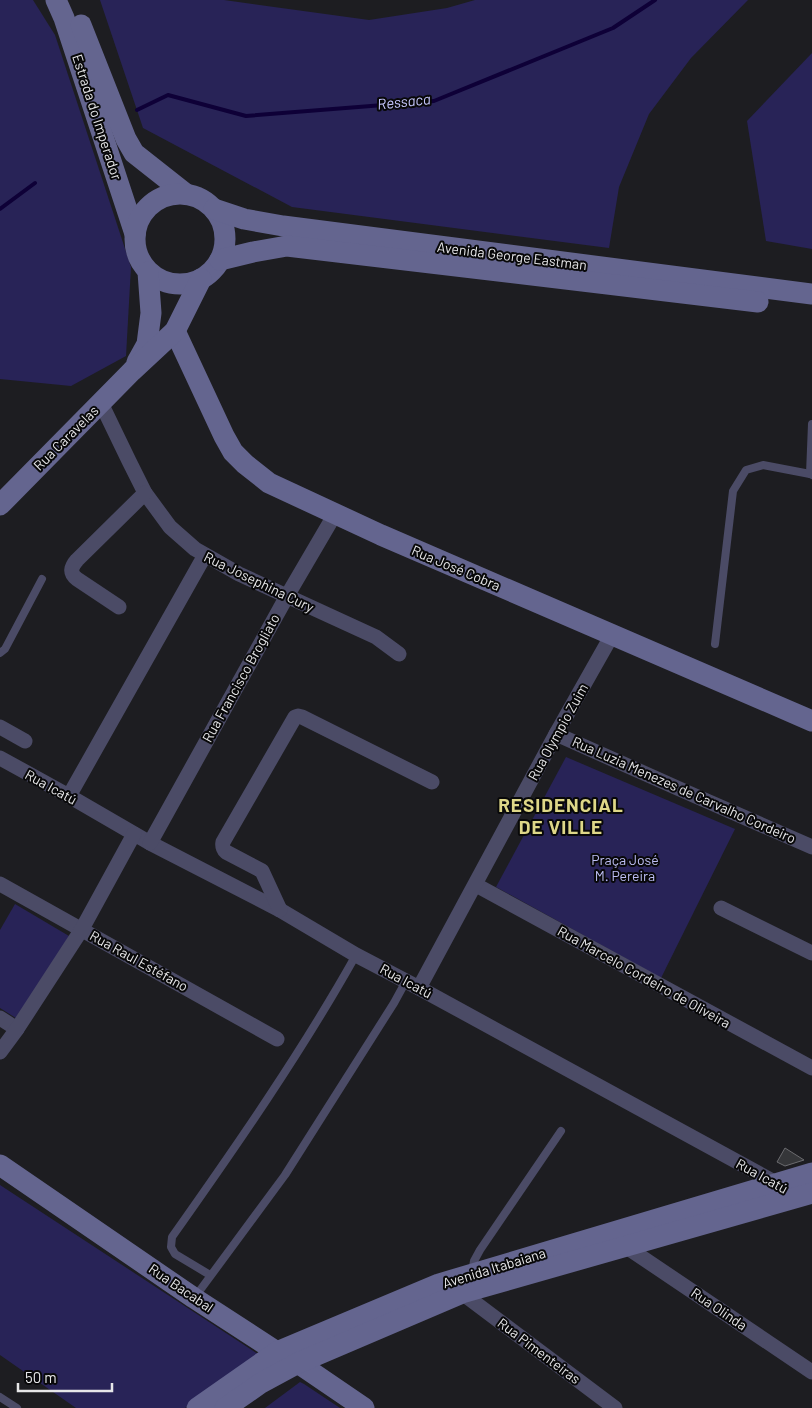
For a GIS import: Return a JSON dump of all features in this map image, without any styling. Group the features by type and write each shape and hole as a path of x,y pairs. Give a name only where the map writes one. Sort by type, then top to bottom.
{"street":[{"name":"Estrada do Imperador","path":"56,0 64,18 135,234"},
{"path":"70,0 126,139 134,153 186,194"},
{"path":"172,194 186,194 206,201 214,208 221,220 225,233 225,247 220,260 212,271 201,279 188,284 173,284 160,280 148,272 140,260 136,248 135,234 139,220 147,208 158,199 172,194"},
{"name":"Avenida George Eastman","path":"214,208 244,218 283,226 812,294"},
{"name":"Avenida George Eastman","path":"220,260 287,246 812,308"},
{"path":"132,371 147,344 151,313 148,272"},
{"path":"132,371 176,331 201,279"},
{"name":"Rua José Cobra","path":"176,331 224,436 234,452 245,464 269,483 335,514 812,721"},
{"name":"Rua Caravelas","path":"0,505 132,371"},
{"name":"Rua Josephina Cury","path":"101,403 145,493 170,527 195,550 239,574 376,637 399,654"},
{"path":"119,607 73,576 71,571 77,560 145,493"},
{"name":"Rua Francisco Brogliato","path":"150,843 287,596 335,514"},
{"path":"69,796 205,555"},
{"name":"Rua Olympio Zuim","path":"419,988 556,734 612,635"},
{"path":"280,910 262,871 226,852 222,846 295,717 302,717 432,782"},
{"path":"0,727 25,741"},
{"name":"Rua Luzia Menezes de Carvalho Cordeiro","path":"556,734 812,847"},
{"name":"Rua Icatú","path":"0,758 150,843 280,910 356,955 808,1199"},
{"path":"0,1052 82,929 134,834"},
{"name":"Rua Raul Estéfano","path":"0,884 277,1039"},
{"name":"Rua Marcelo Cordeiro de Oliveira","path":"476,885 812,1068"},
{"path":"721,908 812,953"},
{"path":"0,1018 17,1029"},
{"name":"Rua Bacabal","path":"0,1165 194,1298 277,1352 298,1363 364,1408"},
{"name":"Avenida Itabaiana","path":"197,1408 277,1352 462,1282 812,1173"},
{"name":"Avenida Itabaiana","path":"225,1408 261,1383 298,1363 462,1282 625,1246 808,1199"},
{"name":"Rua Olinda","path":"625,1246 812,1372"},
{"name":"Rua Pimenteiras","path":"462,1282 616,1408"}],"lane":[{"path":"715,644 733,491 746,470 763,465 811,475 812,424"},
{"path":"0,653 5,649 42,579"},
{"path":"210,1275 175,1254 171,1246 172,1237 235,1149 288,1068 356,955"},
{"path":"194,1298 285,1175 406,981"},
{"path":"462,1282 480,1250 561,1131"},
{"path":"0,1397 17,1408"}],"green space":[{"path":"0,0 33,0 55,35 131,267 126,356 71,386 0,379"},
{"path":"100,0 224,0 369,20 447,8 475,0 748,0 691,58 649,114 619,187 609,248 292,207 143,128"},
{"path":"812,53 812,249 766,241 747,121"},
{"name":"Praça José M. Pereira","path":"566,757 735,829 661,978 496,887"},
{"path":"15,904 69,936 19,1020 0,1008 0,930"},
{"path":"0,1185 259,1354 185,1408 76,1408 0,1355"},
{"path":"300,1382 304,1384 340,1408 265,1408"}],"building":[{"path":"785,1148 804,1160 785,1166 777,1162"}],"waterway":[{"name":"Ressaca","path":"137,110 168,95 246,116 434,101 613,28 655,0"},
{"name":"Ressaca","path":"0,209 35,183"}],"district":[{"name":"RESIDENCIAL DE VILLE","path":"561,816"}]}
